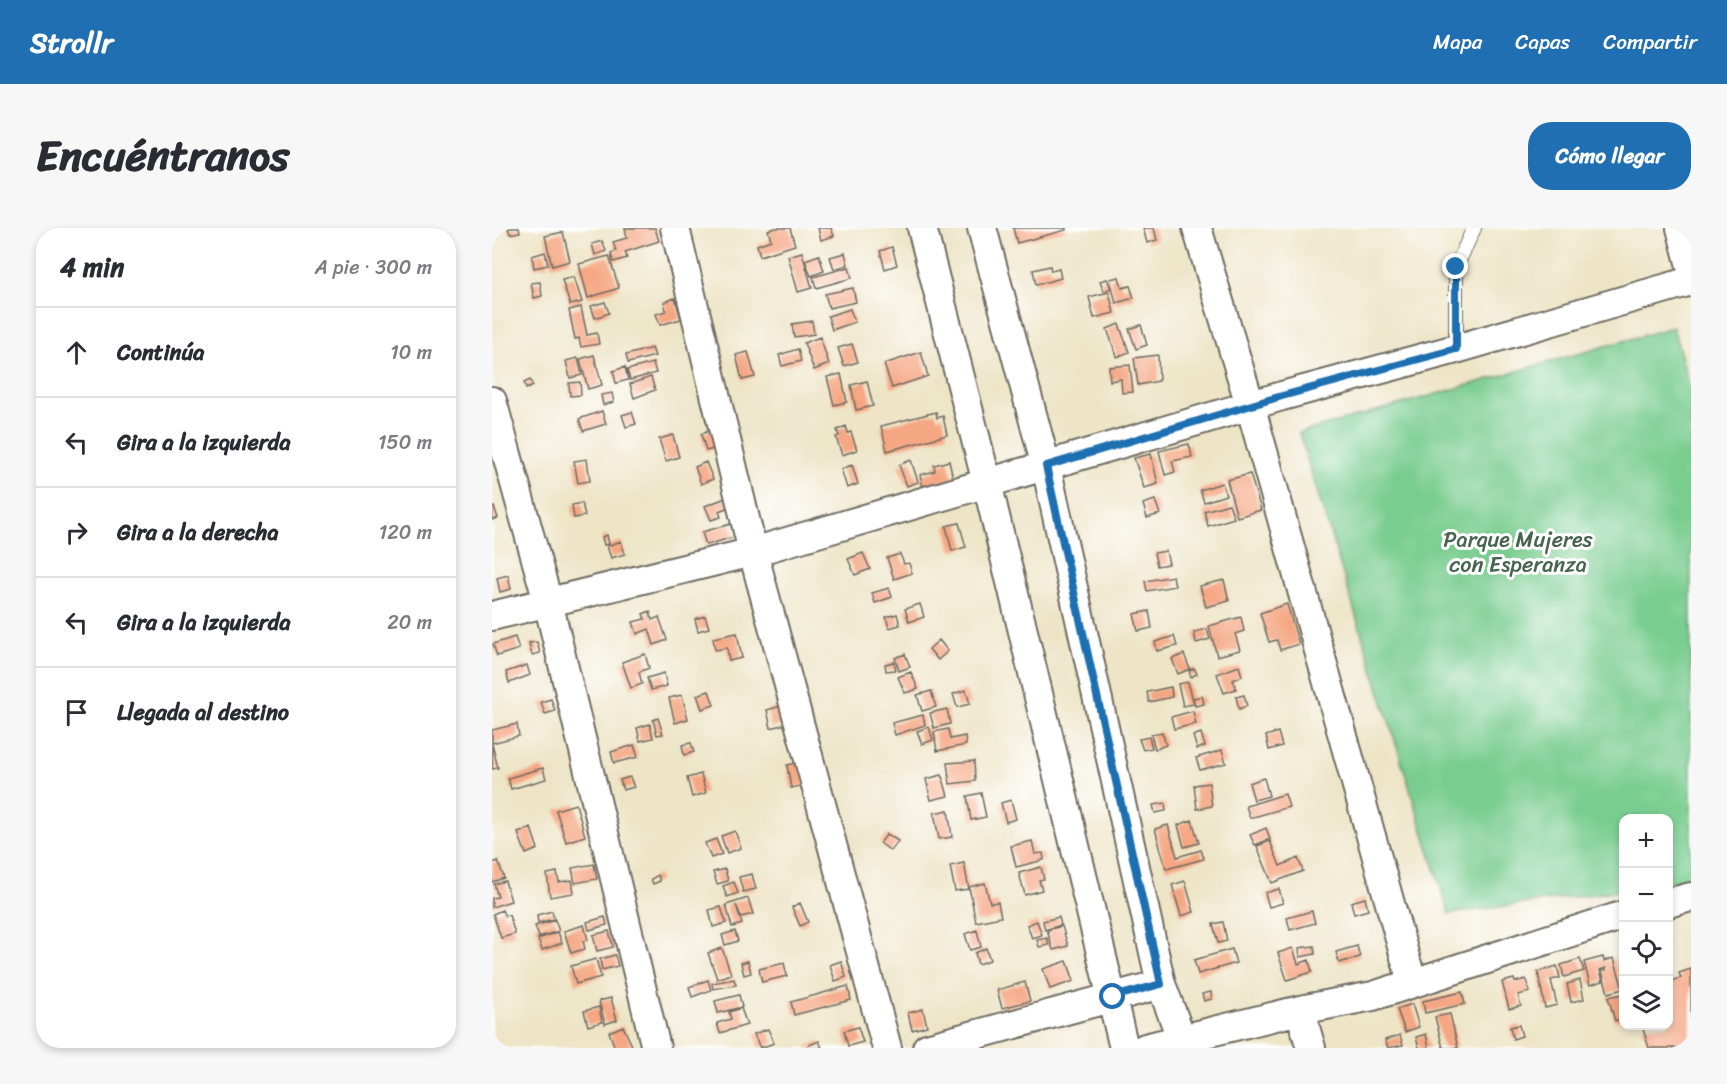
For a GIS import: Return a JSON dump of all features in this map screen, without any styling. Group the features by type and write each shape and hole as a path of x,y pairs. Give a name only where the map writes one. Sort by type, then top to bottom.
{"street":[{"path":"675,228 753,552 887,1048"},
{"path":"922,228 987,483 1124,1048"},
{"path":"982,228 1046,466 1161,984 1184,1044"},
{"path":"1197,228 1250,405 1412,982"},
{"path":"1681,228 1691,266"},
{"path":"492,616 753,552 1250,405 1456,349 1691,281"},
{"path":"492,401 548,602 656,1048"},
{"path":"1673,902 1691,897"},
{"path":"1145,1048 1184,1044 1300,1010 1373,996 1619,916"},
{"path":"927,1048 1161,984"},
{"path":"1300,1010 1311,1048"}],"lane":[{"path":"1456,349 1456,267 1474,228"}],"green space":[{"name":"Parque Mujeres con Esperanza","path":"1673,327 1691,391 1691,881 1673,883 1673,814 1619,814 1619,891 1449,914 1299,433"}],"building":[{"path":"508,228 519,228 520,232 510,234"},
{"path":"625,228 655,228 659,241 625,252 627,258 613,262 611,253 616,251 613,242 627,238"},
{"path":"790,228 795,245 760,256 757,245 771,240 768,230"},
{"path":"818,228 831,228 834,236 821,240"},
{"path":"1013,228 1066,228 1066,230 1017,243"},
{"path":"1143,228 1154,228 1157,240 1147,243"},
{"path":"563,232 570,261 552,266 545,236"},
{"path":"602,241 606,251 595,255 592,244"},
{"path":"892,247 897,265 885,269 880,251"},
{"path":"545,252 548,265 534,268 532,256"},
{"path":"802,252 812,288 798,292 788,256"},
{"path":"845,253 848,265 834,269 830,257"},
{"path":"819,255 824,271 811,276 805,260"},
{"path":"609,256 619,288 588,298 579,264"},
{"path":"1050,266 1051,271 1059,269 1061,278 1036,285 1033,270"},
{"path":"849,267 852,278 816,288 813,277"},
{"path":"574,277 582,302 570,305 562,280"},
{"path":"1119,277 1122,288 1130,286 1134,298 1116,303 1110,279"},
{"path":"1107,279 1111,288 1104,291 1100,281"},
{"path":"540,282 542,296 534,298 531,283"},
{"path":"853,288 856,302 829,308 825,294"},
{"path":"1109,292 1114,313 1094,318 1089,297"},
{"path":"675,298 681,319 660,325 656,314 666,311 664,302"},
{"path":"605,302 609,313 595,318 591,306"},
{"path":"581,307 587,335 597,333 599,344 581,347 579,338 575,339 569,310"},
{"path":"850,309 855,322 832,330 828,316"},
{"path":"812,321 814,334 794,337 792,324"},
{"path":"1119,324 1129,352 1117,357 1107,329"},
{"path":"1141,325 1147,345 1136,349 1129,329"},
{"path":"820,337 829,364 814,370 804,343"},
{"path":"852,344 858,362 844,366 838,348"},
{"path":"652,348 655,356 628,363 626,355"},
{"path":"798,349 801,361 782,366 779,355"},
{"path":"748,352 755,377 742,380 736,355"},
{"path":"921,352 928,376 892,388 884,364"},
{"path":"594,355 602,385 588,389 580,359"},
{"path":"1158,355 1159,381 1138,385 1134,358"},
{"path":"578,358 582,375 570,378 566,361"},
{"path":"653,363 656,373 630,380 627,370"},
{"path":"1130,365 1133,392 1122,393 1121,379 1110,381 1109,367"},
{"path":"625,367 628,380 616,383 613,371"},
{"path":"841,374 847,402 834,405 827,377"},
{"path":"651,377 655,390 634,398 630,384"},
{"path":"530,380 533,386 526,389 524,383"},
{"path":"867,381 873,406 856,410 851,385"},
{"path":"580,382 581,395 570,396 569,383"},
{"path":"612,393 614,402 603,405 601,395"},
{"path":"602,411 606,424 583,431 579,419"},
{"path":"632,412 636,424 626,427 622,415"},
{"path":"936,412 937,418 943,416 947,435 887,451 881,426"},
{"path":"846,426 848,433 851,432 857,450 842,455 836,437 839,436 837,430"},
{"path":"712,430 717,448 706,451 701,434"},
{"path":"673,435 679,457 666,461 659,439"},
{"path":"1189,444 1192,457 1172,461 1175,472 1165,475 1159,451"},
{"path":"1151,454 1158,484 1144,488 1134,458"},
{"path":"587,459 590,481 578,483 574,461"},
{"path":"911,460 918,482 907,486 899,465"},
{"path":"949,461 953,479 923,487 920,475 935,471 934,465"},
{"path":"706,462 713,479 701,484 695,467"},
{"path":"852,465 858,484 847,488 841,469"},
{"path":"1250,474 1261,510 1237,517 1227,480"},
{"path":"1222,483 1226,495 1204,502 1200,490"},
{"path":"728,497 731,506 719,511 721,517 711,520 705,506"},
{"path":"1155,500 1160,514 1147,518 1143,504"},
{"path":"582,503 585,516 574,518 572,505"},
{"path":"1229,504 1234,518 1208,526 1204,511"},
{"path":"494,507 498,518 492,520 492,508"},
{"path":"959,523 966,547 952,551 946,526"},
{"path":"731,524 734,537 706,545 702,532"},
{"path":"607,535 609,544 604,545 602,537"},
{"path":"621,541 625,554 611,558 607,546"},
{"path":"1166,551 1169,564 1157,566 1154,553"},
{"path":"863,553 870,569 855,575 848,559"},
{"path":"900,554 904,564 909,563 912,573 894,579 887,558"},
{"path":"508,575 511,589 500,592 497,578"},
{"path":"1173,576 1175,586 1147,591 1145,581"},
{"path":"1224,580 1229,601 1206,607 1200,586"},
{"path":"889,588 892,597 875,603 872,593"},
{"path":"920,604 924,617 909,622 905,609"},
{"path":"1287,604 1299,644 1280,650 1277,640 1269,642 1260,613"},
{"path":"650,611 652,620 659,617 667,640 654,645 649,629 637,634 633,622 645,619 643,614"},
{"path":"1149,611 1152,628 1138,631 1134,614"},
{"path":"897,614 900,625 889,628 886,617"},
{"path":"705,616 709,628 698,631 695,619"},
{"path":"1241,617 1244,631 1235,634 1240,650 1217,656 1209,626"},
{"path":"1207,629 1210,639 1196,643 1194,632"},
{"path":"737,633 742,658 729,661 727,648 715,650 713,638"},
{"path":"1174,636 1177,646 1157,651 1155,642"},
{"path":"515,637 519,649 497,656 493,644"},
{"path":"939,640 948,651 938,660 929,649"},
{"path":"537,642 540,653 532,655 529,643"},
{"path":"645,654 649,668 639,672 642,684 631,688 622,662"},
{"path":"905,654 910,667 899,671 895,658"},
{"path":"1184,654 1190,669 1178,674 1172,659"},
{"path":"894,662 896,670 886,671 885,664"},
{"path":"527,665 530,675 509,683 506,672"},
{"path":"1239,666 1242,676 1233,680 1236,689 1224,693 1217,674"},
{"path":"1194,668 1197,674 1191,677 1189,671"},
{"path":"911,672 918,689 905,693 898,677"},
{"path":"664,673 667,686 651,690 647,678"},
{"path":"1188,682 1194,704 1183,706 1178,684"},
{"path":"1171,687 1172,697 1149,702 1147,692"},
{"path":"966,690 970,704 957,707 953,694"},
{"path":"709,691 714,705 702,709 697,695"},
{"path":"931,691 936,707 922,711 917,695"},
{"path":"682,695 688,719 675,723 669,698"},
{"path":"1244,695 1247,706 1239,709 1236,697"},
{"path":"1202,696 1204,704 1195,706 1193,698"},
{"path":"551,699 555,711 545,714 541,702"},
{"path":"781,706 785,724 771,728 767,710"},
{"path":"947,709 950,724 934,728 930,713"},
{"path":"1193,711 1196,724 1174,729 1171,717"},
{"path":"923,715 925,725 895,735 892,723"},
{"path":"658,718 663,734 657,735 653,720"},
{"path":"517,724 519,736 492,743 492,730"},
{"path":"650,724 653,738 640,741 637,728"},
{"path":"929,727 933,740 922,744 917,731"},
{"path":"948,729 950,739 965,736 966,745 937,751 934,732"},
{"path":"1162,732 1166,745 1155,749 1151,735"},
{"path":"1278,732 1282,746 1269,750 1266,736"},
{"path":"1201,733 1205,746 1197,749 1193,736"},
{"path":"1149,737 1152,748 1143,750 1139,739"},
{"path":"691,743 694,752 684,755 682,745"},
{"path":"492,744 498,768 492,769"},
{"path":"634,745 638,757 614,763 611,752"},
{"path":"1222,750 1226,763 1200,770 1196,758"},
{"path":"974,761 975,781 950,784 947,763"},
{"path":"801,762 805,785 791,788 787,765"},
{"path":"543,768 546,779 511,789 508,778"},
{"path":"701,774 706,793 692,797 687,778"},
{"path":"942,775 948,796 931,800 926,779"},
{"path":"630,777 634,787 623,790 620,780"},
{"path":"1264,778 1269,796 1254,800 1249,783"},
{"path":"1209,783 1212,806 1197,809 1194,785"},
{"path":"981,793 986,817 971,820 967,796"},
{"path":"1285,794 1289,807 1250,818 1246,806"},
{"path":"1011,800 1016,819 1006,822 1001,803"},
{"path":"1165,803 1166,811 1155,813 1153,805"},
{"path":"576,804 585,836 566,842 556,810"},
{"path":"948,810 952,837 939,839 934,813"},
{"path":"1192,820 1199,843 1184,847 1178,825"},
{"path":"1168,825 1177,857 1201,850 1204,859 1166,869 1155,829"},
{"path":"531,828 538,849 526,854 518,833"},
{"path":"1266,828 1270,839 1255,845 1250,835"},
{"path":"735,831 741,848 727,853 721,836"},
{"path":"887,834 898,841 891,851 880,843"},
{"path":"716,839 722,854 711,858 705,843"},
{"path":"1032,841 1035,854 1043,853 1044,860 1016,867 1011,846"},
{"path":"1270,841 1280,866 1298,858 1303,871 1272,883 1257,846"},
{"path":"498,861 504,878 492,882 492,863"},
{"path":"964,863 969,889 955,891 950,866"},
{"path":"594,864 597,879 575,883 572,868"},
{"path":"1041,867 1044,879 1039,880 1042,890 1025,895 1019,873"},
{"path":"725,869 728,881 717,884 713,872"},
{"path":"557,872 559,882 572,880 574,893 550,897 547,874"},
{"path":"752,874 756,889 743,892 739,877"},
{"path":"658,875 660,881 653,884 651,879"},
{"path":"505,881 511,901 492,907 492,898 498,897 494,884"},
{"path":"1185,881 1194,912 1181,916 1172,885"},
{"path":"734,882 738,893 727,897 723,886"},
{"path":"985,883 990,903 998,902 1001,917 976,922 969,887"},
{"path":"1279,889 1283,903 1269,907 1265,893"},
{"path":"748,898 753,914 741,917 736,905 742,924 732,927 726,905"},
{"path":"1365,898 1368,910 1354,914 1351,902"},
{"path":"800,903 808,922 800,926 792,907"},
{"path":"721,907 726,923 713,927 709,910"},
{"path":"502,910 505,916 509,915 515,934 501,938 493,914"},
{"path":"552,911 554,919 538,923 537,915"},
{"path":"1312,911 1315,923 1290,930 1287,918"},
{"path":"605,917 607,925 589,930 587,922"},
{"path":"1059,917 1061,925 1045,930 1043,921"},
{"path":"555,920 559,931 539,937 535,926"},
{"path":"1037,921 1042,935 1032,938 1027,925"},
{"path":"1223,922 1227,941 1218,943 1213,924"},
{"path":"584,925 588,940 583,941 585,949 571,953 564,931"},
{"path":"1062,926 1068,946 1053,950 1047,930"},
{"path":"977,930 981,947 970,950 965,934"},
{"path":"609,931 613,947 597,951 593,935"},
{"path":"735,931 738,941 725,945 722,935"},
{"path":"558,932 562,943 542,950 538,939"},
{"path":"1047,938 1049,945 1039,947 1037,940"},
{"path":"1314,946 1315,954 1300,957 1299,948"},
{"path":"1357,946 1360,957 1339,963 1336,952"},
{"path":"722,948 731,974 717,979 708,953"},
{"path":"986,948 990,960 978,964 975,953"},
{"path":"1293,948 1298,964 1309,960 1312,972 1287,980 1278,953"},
{"path":"1232,949 1236,963 1198,974 1194,960"},
{"path":"615,955 618,966 602,970 600,959"},
{"path":"1603,957 1604,961 1614,958 1619,975 1619,990 1608,993 1602,971 1606,968 1600,970 1603,981 1590,985 1584,962"},
{"path":"596,959 601,977 576,984 571,966"},
{"path":"1580,959 1584,971 1564,977 1561,965"},
{"path":"748,961 751,973 744,975 741,963"},
{"path":"841,961 846,977 835,981 830,965"},
{"path":"1067,961 1074,981 1050,989 1043,969"},
{"path":"784,963 787,976 762,982 759,969"},
{"path":"1557,966 1560,978 1551,980 1557,1005 1545,1008 1538,972"},
{"path":"1691,969 1691,1048 1649,1048 1643,1030 1673,1030 1673,980 1681,978 1679,973"},
{"path":"734,979 736,985 713,989 712,983"},
{"path":"1514,979 1515,982 1526,979 1530,992 1518,995 1521,1006 1509,1009 1502,982"},
{"path":"708,980 711,990 692,997 689,987"},
{"path":"1580,980 1584,999 1571,1002 1567,984"},
{"path":"1025,982 1030,1001 1002,1008 997,990"},
{"path":"848,986 851,1000 794,1015 791,1002"},
{"path":"1211,992 1212,999 1204,1001 1202,994"},
{"path":"1462,992 1465,1004 1425,1013 1423,1001"},
{"path":"739,995 742,1007 718,1013 715,1001"},
{"path":"1619,995 1619,1020 1615,1021 1608,997"},
{"path":"611,998 617,1020 605,1024 599,1001"},
{"path":"1412,1004 1419,1027 1405,1032 1397,1009"},
{"path":"599,1007 602,1022 588,1026 584,1011"},
{"path":"741,1008 747,1025 720,1033 717,1023 731,1019 729,1012"},
{"path":"923,1009 927,1026 912,1030 908,1013"},
{"path":"1450,1014 1458,1048 1443,1048 1435,1017"},
{"path":"1519,1025 1522,1036 1513,1039 1510,1027"},
{"path":"623,1026 633,1048 615,1048 609,1032"},
{"path":"858,1027 863,1042 848,1046 844,1031"},
{"path":"768,1029 774,1043 760,1048 754,1034"},
{"path":"1426,1034 1429,1048 1419,1048 1416,1037"},
{"path":"1400,1035 1403,1045 1388,1048 1385,1040"},
{"path":"819,1041 822,1048 808,1048 807,1046"}],"route":[{"path":"1113,997 1161,984 1046,466 1282,396 1456,349 1456,267"}]}
